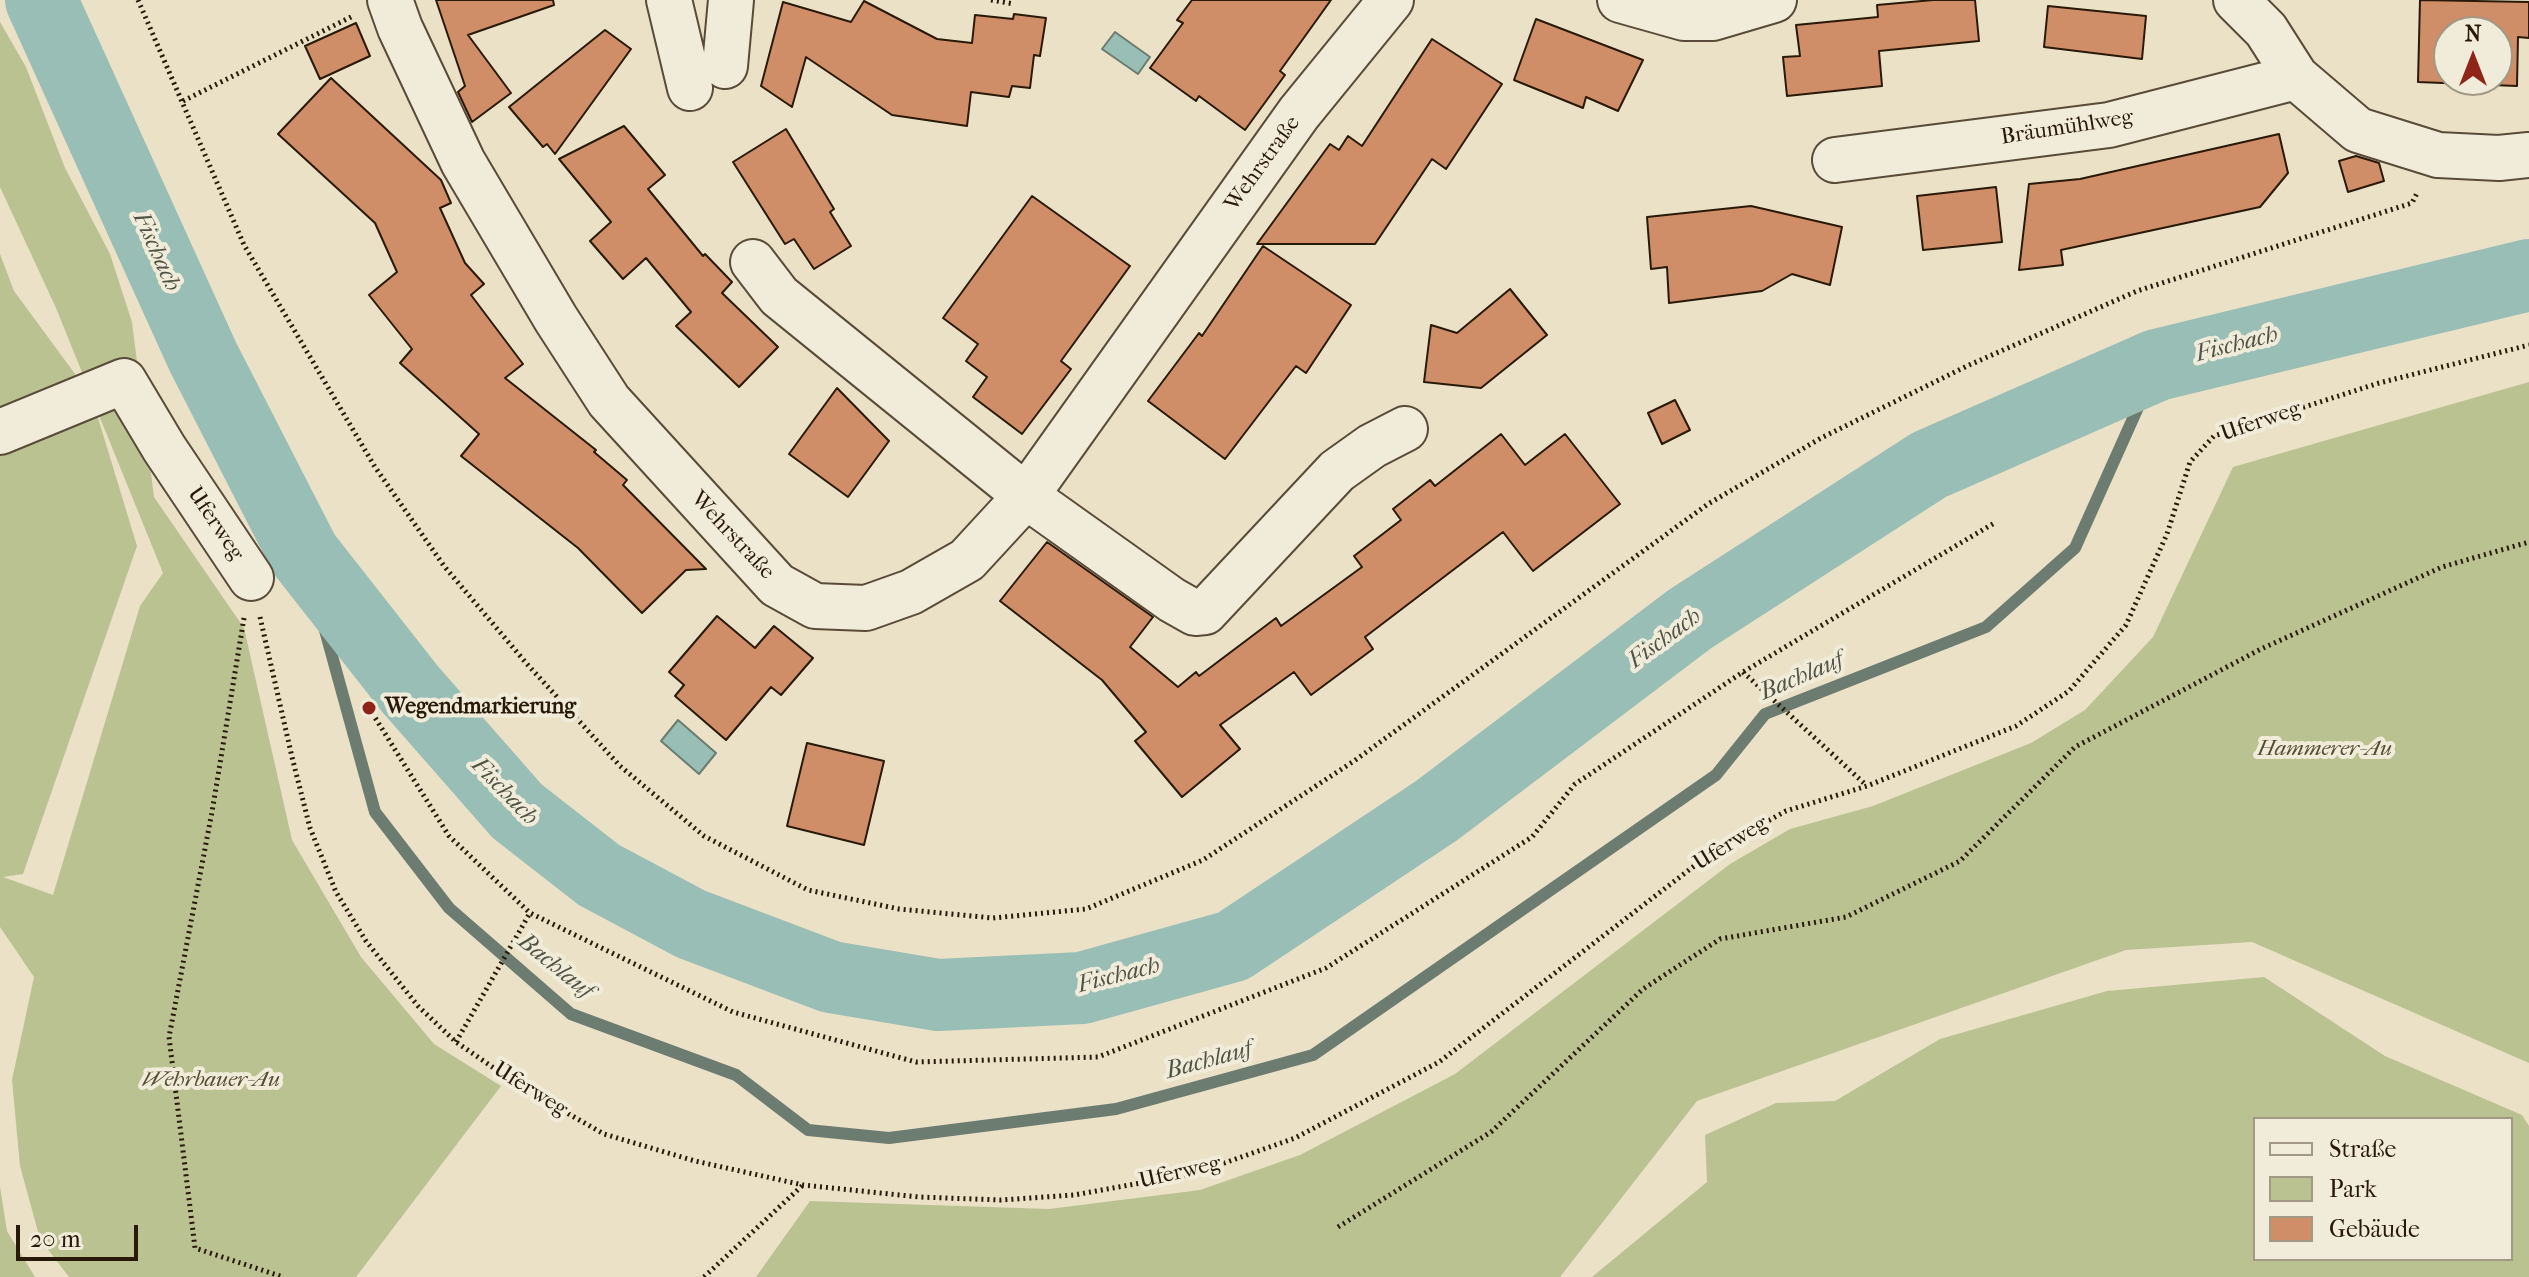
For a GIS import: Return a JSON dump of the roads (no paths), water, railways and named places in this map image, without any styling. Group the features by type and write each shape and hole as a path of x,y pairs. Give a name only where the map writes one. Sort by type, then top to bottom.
{"street":[{"path":"669,0 707,77 731,0"},
{"name":"Wehrstraße","path":"374,7 400,28 463,162 556,319 609,401 777,585 815,606 866,608 911,592 967,560 1026,496 1299,113 1391,0"},
{"path":"1620,0 1684,18 1713,18 1774,0"},
{"path":"2236,0 2266,30 2296,77 2358,130 2438,155 2499,158 2529,155"},
{"name":"Bräumühlweg","path":"1835,160 2109,125 2296,77"},
{"path":"753,262 779,296 1026,496 1172,600 1195,613 1205,612 1337,471 1372,446 1405,429"},
{"name":"Uferweg","path":"0,432 124,381 164,448 251,578"}],"water":[{"path":"1115,32 1150,57 1138,74 1102,49"},
{"path":"678,720 716,753 699,774 661,741"}],"waterway":[{"name":"Fischach","path":"41,0 203,357 304,554 410,689 517,811 599,875 691,924 831,977 938,995 1082,988 1233,946 1436,811 1690,619 1929,465 2157,365 2529,275"},
{"name":"Bachlauf","path":"304,554 375,812 449,908 571,1014 736,1075 808,1130 889,1138 1116,1109 1313,1055 1716,775 1765,714 1986,627 2075,548 2157,365"}],"place":[{"name":"Wegendmarkierung","path":"369,708"}],"park label":[{"name":"Hammerer-Au","path":"2325,750"},
{"name":"Wehrbauer-Au","path":"211,1081"}]}
